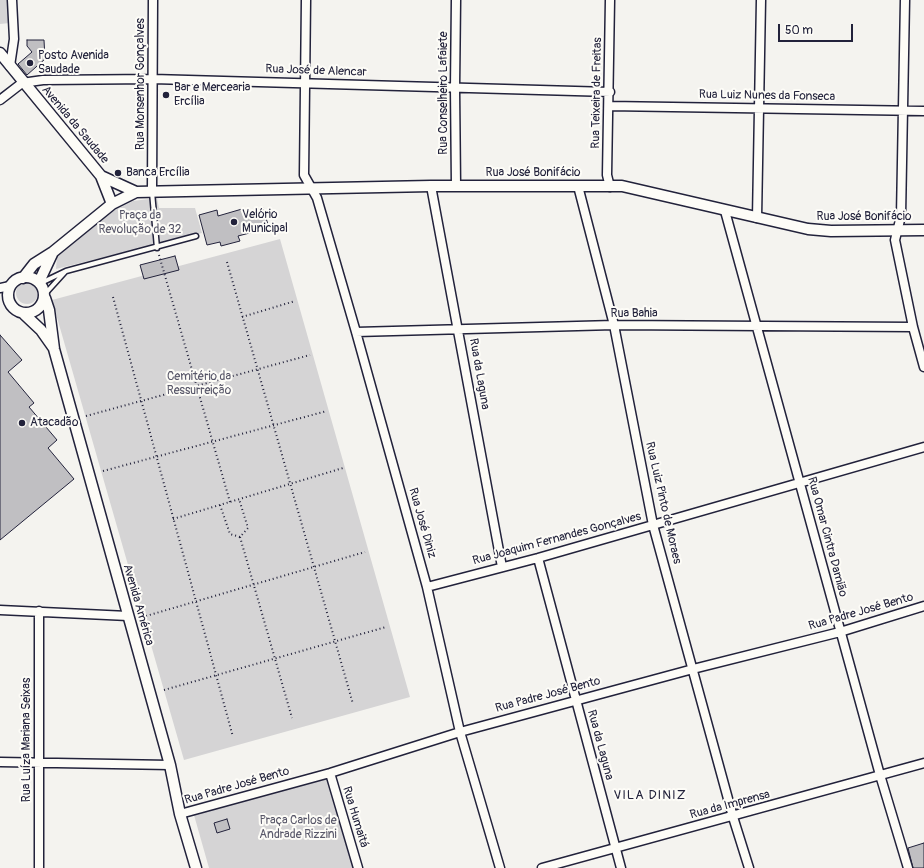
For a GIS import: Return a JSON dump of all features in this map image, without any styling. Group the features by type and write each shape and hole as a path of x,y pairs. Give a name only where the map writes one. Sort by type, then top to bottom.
{"street":[{"path":"10,66 14,39 12,0"},
{"name":"Rua Monsenhor Gonçalves","path":"152,191 153,0"},
{"name":"Rua José Diniz","path":"306,0 304,175 316,198 356,332 427,587 460,732 500,868"},
{"name":"Rua Conselheiro Lafaiete","path":"456,0 456,186"},
{"name":"Rua Teixeira de Freitas","path":"610,0 610,92 607,175 610,187"},
{"path":"757,218 761,0"},
{"path":"905,0 901,216 895,240 913,327 924,367"},
{"name":"Avenida da Saudade","path":"0,53 22,83 101,176 112,204"},
{"name":"Rua José de Alencar","path":"22,83 43,80 153,79 610,92"},
{"path":"0,100 22,83"},
{"name":"Rua Luiz Nunes da Fonseca","path":"609,106 759,107 924,111"},
{"name":"Avenida da Saudade","path":"101,176 136,192"},
{"name":"Rua José Bonifácio","path":"136,192 431,186 622,186 808,229 831,231 924,230"},
{"name":"Rua da Laguna","path":"431,186 502,567"},
{"name":"Rua Luiz Pinto de Moraes","path":"578,186 614,325 653,525 733,817 749,868"},
{"path":"23,278 34,264 53,252 112,204 136,192"},
{"name":"Rua Omar Cintra Damião","path":"725,211 880,776 908,868"},
{"path":"39,283 53,252"},
{"path":"0,306 12,307 24,314 35,311 43,303 45,296 39,283 31,278 23,278 5,287 12,307"},
{"name":"Avenida América","path":"45,296 49,310 54,349 170,765 180,814 196,868"},
{"name":"Avenida América","path":"24,314 41,330 54,349"},
{"name":"Rua Bahia","path":"356,332 614,325 913,327"},
{"name":"Rua Joaquim Fernandes Gonçalves","path":"427,587 538,558 924,448"},
{"name":"Rua da Laguna","path":"538,558 621,868"},
{"name":"Rua Padre José Bento","path":"180,814 330,773 460,732 575,700 840,632 924,606"},
{"path":"0,610 128,616"},
{"name":"Rua Luíza Mariana Seixas","path":"38,868 40,763 39,611"},
{"path":"0,762 170,765"},
{"name":"Rua da Imprensa","path":"542,868 733,817 924,763"},
{"name":"Rua Humaitá","path":"330,773 358,868"}],"lane":[{"path":"152,191 157,248"},
{"path":"39,283 66,271 157,248 196,236"},
{"path":"45,296 66,271"}],"path":[{"path":"157,248 230,502"},
{"path":"227,262 353,704"},
{"path":"113,297 233,737"},
{"path":"242,317 295,301"},
{"path":"86,416 310,355"},
{"path":"103,471 326,411"},
{"path":"173,519 343,468"},
{"path":"239,499 248,528 240,537"},
{"path":"220,505 230,534 240,537"},
{"path":"240,537 292,718"},
{"path":"146,616 365,552"},
{"path":"164,690 386,627"}],"green space":[{"path":"0,0 9,0 10,23 0,24"},
{"name":"Praça da Revolução de 32","path":"157,198 159,208 195,208 202,233 56,269 57,256 111,212 133,201"},
{"name":"Cemitério da Ressurreição","path":"280,239 410,697 184,760 52,300"},
{"path":"27,282 35,285 38,293 35,301 27,304 19,301 16,293 19,285"},
{"name":"Praça Carlos de Andrade Rizzini","path":"327,779 353,868 209,868 194,815"}],"building":[{"path":"27,40 44,40 45,59 27,75 18,64 32,52 27,46"},
{"name":"Velório Municipal","path":"263,208 269,228 238,236 240,241 221,246 220,242 207,245 199,215 217,210 218,216 242,209 243,213"},
{"path":"175,256 179,270 144,279 140,265"},
{"name":"Atacadão","path":"0,335 22,360 8,372 34,403 29,407 57,440 48,448 74,479 0,540"},
{"path":"227,819 230,829 217,833 214,823"},
{"path":"924,843 924,868 913,868 908,848"}],"place":[{"name":"Posto Avenida Saudade","path":"30,63"},
{"name":"Bar e Mercearia Ercília","path":"166,95"},
{"name":"Banca Ercília","path":"118,173"},
{"name":"Velório Municipal","path":"234,222"},
{"name":"Atacadão","path":"22,423"}],"district":[{"name":"VILA DINIZ","path":"650,796"}]}
